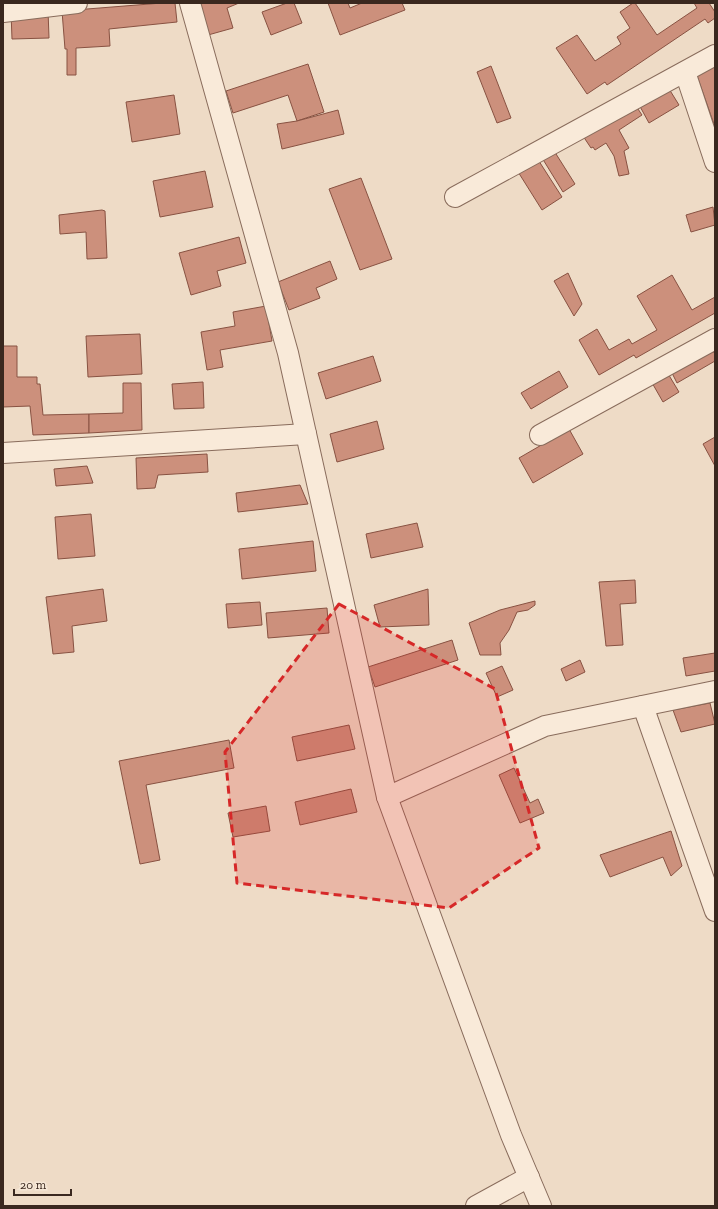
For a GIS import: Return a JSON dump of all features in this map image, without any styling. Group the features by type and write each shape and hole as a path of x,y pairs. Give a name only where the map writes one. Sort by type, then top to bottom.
{"street":[{"path":"3,12 77,3"},
{"path":"190,3 288,353 387,797 511,1135 541,1206"},
{"path":"455,197 715,55"},
{"path":"685,72 715,162"},
{"path":"540,434 715,339"},
{"path":"3,453 306,434"},
{"path":"387,797 545,726 715,691"},
{"path":"643,706 715,911"},
{"path":"476,1206 529,1177"}],"highlighted area":[{"path":"339,604 495,689 539,848 449,908 237,883 225,752"}],"building":[{"path":"175,3 177,22 109,29 110,46 76,48 76,75 67,75 67,49 65,49 62,11"},
{"path":"197,3 239,3 227,8 233,28 208,35"},
{"path":"287,3 294,3 302,23 271,35 262,12"},
{"path":"328,3 348,3 350,8 362,3 402,3 405,10 340,35"},
{"path":"635,3 657,35 697,8 694,3 709,3 715,12 715,18 708,23 705,19 607,85 605,82 587,94 556,48 577,35 595,61 621,44 617,37 630,28 620,12"},
{"path":"48,10 49,38 12,39 11,12"},
{"path":"715,62 715,127 696,73"},
{"path":"308,64 324,112 297,121 288,95 233,113 226,91"},
{"path":"491,66 511,118 497,123 477,72"},
{"path":"666,84 679,105 649,123 637,101"},
{"path":"174,95 180,134 132,142 126,102"},
{"path":"634,103 642,115 619,130 629,148 624,151 629,174 619,176 614,156 606,143 595,150 593,147 591,148 583,136"},
{"path":"338,110 344,134 282,149 277,124 297,121"},
{"path":"551,146 575,184 563,192 539,153"},
{"path":"535,155 562,197 542,210 515,167"},
{"path":"205,171 213,207 160,217 153,181"},
{"path":"361,178 392,259 360,270 329,189"},
{"path":"713,207 715,225 691,232 686,215"},
{"path":"102,210 105,211 107,258 87,259 86,232 60,234 59,215"},
{"path":"239,237 246,263 217,271 221,286 191,295 179,253"},
{"path":"330,261 337,279 316,288 320,298 289,310 278,282"},
{"path":"568,273 582,304 574,316 554,281"},
{"path":"672,275 692,310 715,297 715,313 636,358 634,355 599,375 579,340 597,329 609,350 629,339 632,344 657,330 637,296"},
{"path":"266,306 272,341 220,350 223,367 207,370 201,332 235,326 233,312"},
{"path":"140,334 142,374 88,377 86,336"},
{"path":"3,346 17,346 17,377 37,377 37,384 40,384 43,415 89,414 89,433 33,435 30,406 3,407"},
{"path":"712,350 715,354 715,361 677,383 672,373"},
{"path":"373,356 381,381 326,399 318,373"},
{"path":"559,371 568,387 531,409 521,393"},
{"path":"667,372 679,392 663,402 651,381"},
{"path":"203,382 204,408 174,409 172,384"},
{"path":"123,383 141,383 142,430 89,433 89,414 123,413"},
{"path":"377,421 384,449 337,462 330,434"},
{"path":"569,429 583,454 533,483 519,458"},
{"path":"715,437 715,466 703,444"},
{"path":"207,454 208,472 158,475 155,488 137,489 136,458"},
{"path":"87,466 93,483 56,486 54,469"},
{"path":"300,485 308,504 238,512 236,493"},
{"path":"91,514 95,556 58,559 55,517"},
{"path":"417,523 423,547 371,558 366,534"},
{"path":"313,541 316,571 242,579 239,549"},
{"path":"635,580 636,603 620,604 623,645 606,646 599,582"},
{"path":"103,589 107,621 72,626 74,652 53,654 46,597"},
{"path":"428,589 429,625 380,627 374,605"},
{"path":"535,601 535,605 528,610 517,612 509,630 500,643 501,655 480,655 469,623 500,610"},
{"path":"260,602 262,625 228,628 226,604"},
{"path":"327,608 329,633 268,638 266,613"},
{"path":"452,640 458,660 375,687 368,667"},
{"path":"715,653 715,671 686,676 683,658"},
{"path":"580,660 585,672 566,681 561,669"},
{"path":"502,666 513,690 497,697 486,673"},
{"path":"710,703 715,724 681,732 673,710"},
{"path":"349,725 355,749 297,761 292,737"},
{"path":"229,740 234,768 146,785 160,860 140,864 119,761"},
{"path":"514,768 530,803 538,799 544,813 520,823 499,775"},
{"path":"351,789 357,812 300,825 295,802"},
{"path":"266,806 270,831 233,837 228,813"},
{"path":"671,831 682,866 671,876 663,857 610,877 600,855"}]}
